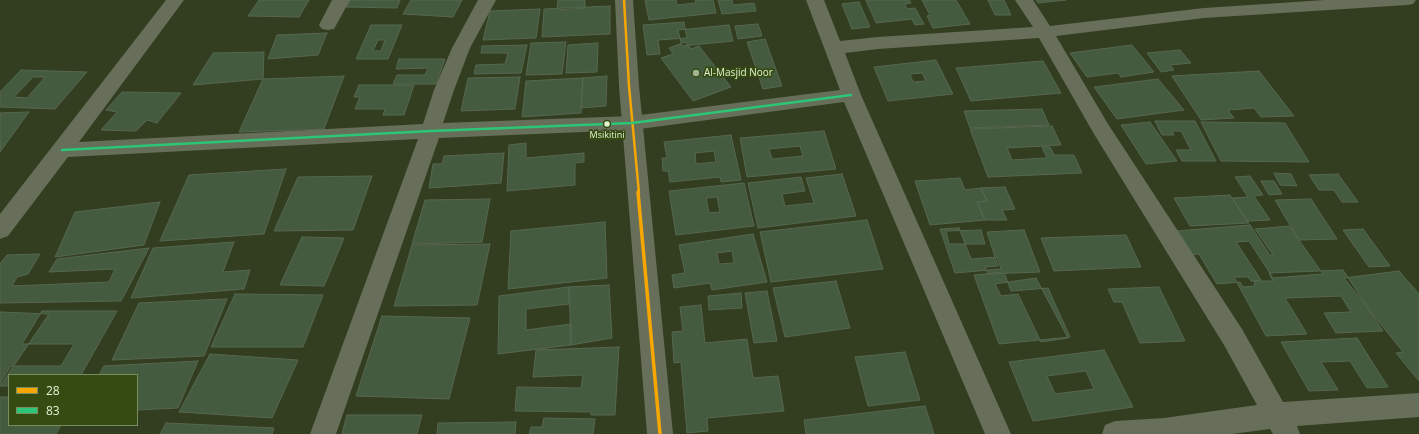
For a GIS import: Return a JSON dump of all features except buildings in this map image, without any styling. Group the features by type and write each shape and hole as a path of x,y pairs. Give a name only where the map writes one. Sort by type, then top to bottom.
{"street":[{"path":"0,230 175,0"},
{"path":"328,25 341,0"},
{"path":"323,434 431,131 444,90 458,54 487,0"},
{"path":"624,0 632,123 660,434"},
{"path":"815,0 851,96 998,434"},
{"path":"1024,0 1045,32 1101,129 1233,337 1282,425"},
{"path":"834,48 878,43 1045,32 1199,6 1407,0"},
{"path":"62,150 431,131 632,123 851,96"},
{"path":"1115,434 1282,425 1419,405"}],"transit line":[{"name":"28","path":"624,0 629,86 660,434"},
{"name":"83","path":"62,150 431,131 632,123 851,95"}],"place":[{"name":"Al-Masjid Noor","path":"696,73"},
{"name":"Msikitini","path":"607,124"}]}
